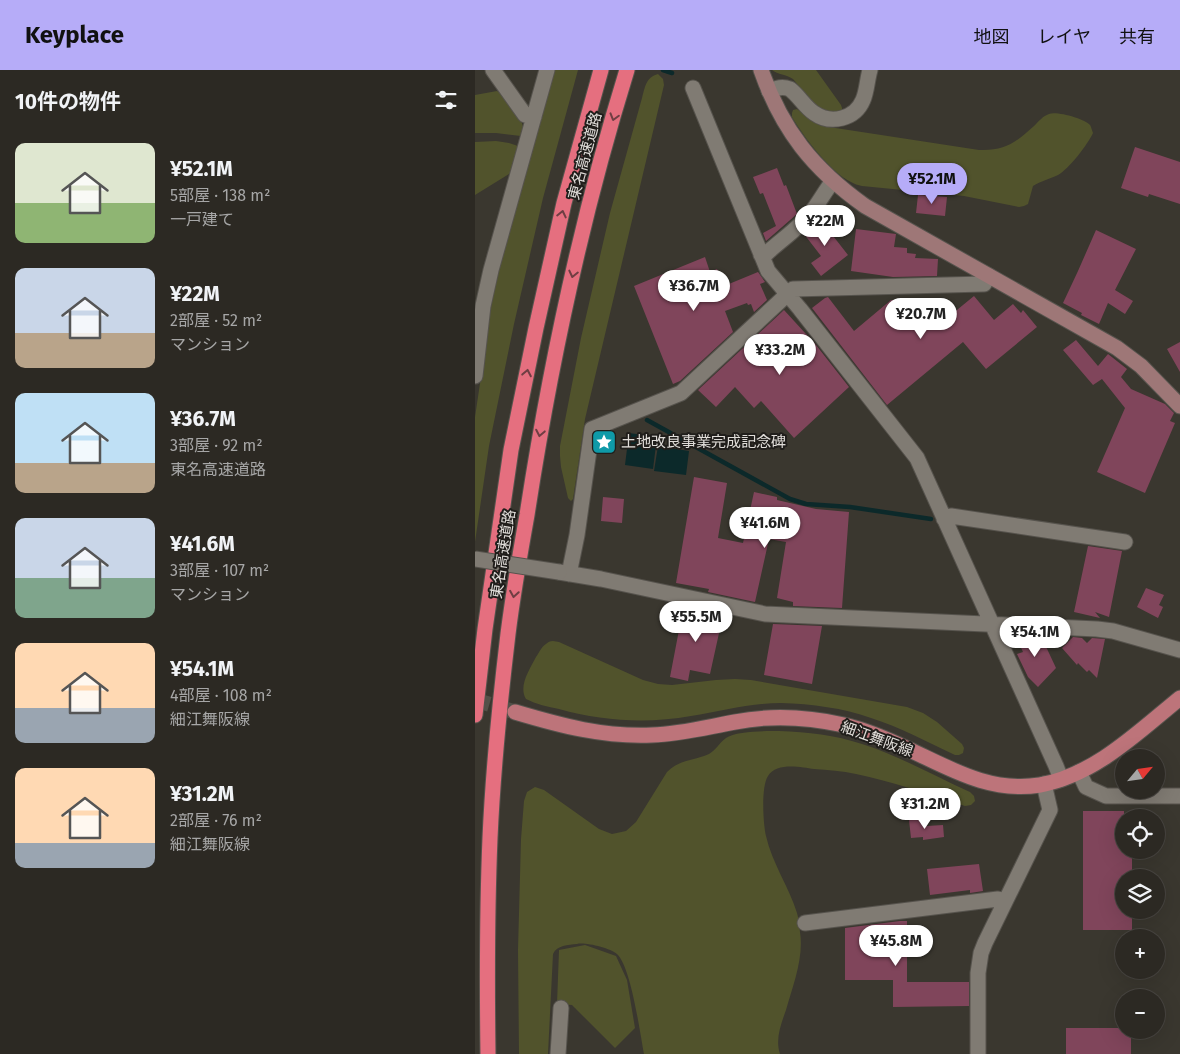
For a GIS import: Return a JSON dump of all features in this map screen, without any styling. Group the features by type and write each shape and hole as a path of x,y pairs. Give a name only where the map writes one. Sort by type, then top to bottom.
{"highway":[{"name":"東名高速道路","path":"475,715 485,629 511,450 564,203 601,70"},
{"name":"東名高速道路","path":"488,1054 487,950 491,837 499,720 508,631 536,452 560,333 589,207 627,70"}],"main road":[{"name":"細江舞阪線","path":"515,712 570,728 591,732 632,735 674,733 757,719 779,718 823,721 851,727 886,739 961,774 987,783 1004,786 1022,786 1061,780 1079,772 1117,749 1180,698"}],"street":[{"path":"493,70 525,114 535,117"},
{"path":"475,376 483,306 489,279 547,70"},
{"path":"761,70 781,115 800,146 833,181 865,206 1130,357 1178,399"},
{"path":"769,91 779,87 790,88 815,114 829,120 838,120 852,114 858,108 865,94 870,70"},
{"path":"693,88 768,271 806,316 917,458 1061,780"},
{"path":"761,255 767,253 813,211 833,181"},
{"path":"564,573 577,535 592,429 681,393 793,289 985,284 989,276"},
{"path":"944,519 951,516 1125,542"},
{"path":"475,560 601,579 765,614 1105,630 1180,650"},
{"path":"1079,772 1086,787 1106,796 1180,796"},
{"path":"978,1054 979,963 985,943 1050,810 1044,784"},
{"path":"805,922 998,899 1005,902"},
{"path":"558,1054 561,1008"}],"green space":[{"path":"554,70 578,70 543,198 514,324 489,446 475,542 475,417 493,289"},
{"path":"772,70 816,70 841,105 842,110 834,112 820,108 793,79"},
{"path":"658,74 663,79 664,85 585,419 573,499 571,501 568,498 561,467 560,446 581,338 610,213 644,90 648,80"},
{"path":"497,91 511,103 518,114 524,131 521,136 475,133 475,95"},
{"path":"797,109 819,125 979,150 996,149 1009,145 1043,117 1053,113 1083,120 1090,125 1093,133 1073,162 1058,175 1033,186 1028,204 1019,207 964,196 862,186 853,183 826,162 810,144 792,117 793,110"},
{"path":"496,141 518,146 514,170 475,195 475,142"},
{"path":"553,641 643,680 658,684 672,685 735,679 751,680 907,707 923,713 937,722 962,744 964,748 963,753 955,755 882,722 838,709 816,706 769,703 658,720 625,720 608,719 542,705 526,699 523,689 524,683 541,648 548,642"},
{"path":"779,731 832,736 876,749 970,792 974,796 975,801 971,805 965,806 883,780 840,771 789,766 777,769 768,776 763,796 766,836 772,856 797,913 801,942 797,971 779,1032 780,1054 644,1054 631,986 622,961 617,954 609,950 581,944 560,947 553,954 548,1054 519,1054 518,950 521,839 524,801 527,792 535,787 544,790 599,829 612,834 626,831 636,822 667,772 672,768 682,762 709,754 730,736 751,732"},
{"path":"585,945 616,956 627,980 635,1028 615,1048 572,1005 557,1004 559,950"}],"water":[{"path":"629,433 657,437 653,469 625,465"},
{"path":"658,446 689,451 686,475 654,471"}],"building":[{"path":"1135,147 1180,162 1180,204 1149,194 1148,197 1121,188"},
{"path":"777,168 797,214 766,241 763,233 776,226 763,193 760,194 753,177"},
{"path":"918,195 947,197 945,216 916,213"},
{"path":"819,218 848,255 821,276 811,263 821,256 804,234"},
{"path":"856,229 896,234 894,247 907,248 907,253 916,254 915,258 938,259 937,276 893,277 851,271"},
{"path":"1096,230 1136,249 1115,290 1133,301 1125,314 1108,303 1099,324 1063,303"},
{"path":"705,257 710,272 717,269 724,286 758,272 765,282 760,284 767,300 754,312 751,304 748,305 747,303 725,311 733,332 680,381 673,384 634,286"},
{"path":"974,296 994,320 1013,304 1021,313 1023,310 1037,327 986,369 963,342 887,405 812,308 828,297 854,331 891,300 895,300 904,311 919,298 941,323"},
{"path":"784,310 816,345 849,387 794,438 761,401 754,408 735,387 716,407 698,390"},
{"path":"1076,340 1098,366 1108,354 1127,369 1121,377 1131,389 1165,404 1174,413 1170,421 1175,423 1145,493 1097,472 1125,408 1102,379 1093,385 1063,350"},
{"path":"1180,342 1180,372 1167,349"},
{"path":"694,477 727,483 718,538 743,543 754,492 777,497 777,500 816,509 849,512 842,608 793,606 793,602 777,598 786,542 769,539 755,602 708,592 709,589 676,583"},
{"path":"603,497 624,499 622,523 601,521"},
{"path":"1088,546 1122,551 1109,617 1095,612 1100,618 1074,612"},
{"path":"1146,588 1164,595 1159,605 1163,607 1158,618 1137,607"},
{"path":"683,609 723,615 710,674 690,670 688,681 670,677"},
{"path":"773,624 822,626 812,684 764,675"},
{"path":"1021,635 1041,636 1056,668 1038,687 1028,677 1017,654 1023,652 1016,637"},
{"path":"1073,637 1082,638 1087,643 1092,638 1105,639 1097,678 1089,670 1087,672 1078,663 1077,665 1062,648"},
{"path":"1083,811 1115,811 1115,859 1132,859 1132,869 1115,869 1115,919 1132,919 1132,929 1083,930"},
{"path":"926,818 927,826 943,825 944,837 923,840 923,837 911,838 909,820"},
{"path":"979,864 983,891 970,893 970,890 930,895 927,869"},
{"path":"907,921 907,982 969,982 969,1006 893,1007 893,980 845,980 845,928"},
{"path":"1066,1028 1115,1028 1115,1039 1131,1039 1131,1054 1066,1054"}],"waterway":[{"path":"663,70 672,73"},
{"path":"647,420 790,499 806,504 850,507 931,519"}],"tunnel":[{"path":"475,700 512,711"}],"place":[{"name":"土地改良事業完成記念碑","path":"604,442"}]}
